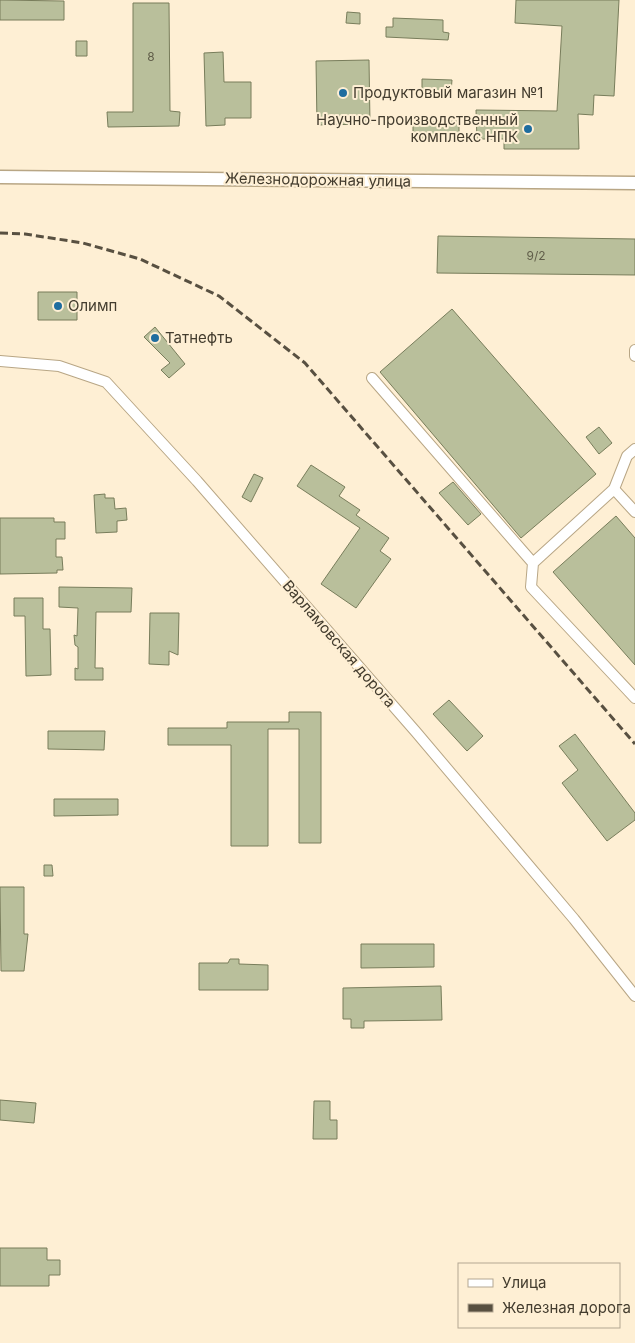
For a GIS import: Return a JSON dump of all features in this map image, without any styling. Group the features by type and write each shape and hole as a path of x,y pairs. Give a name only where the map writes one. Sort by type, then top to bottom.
{"main road":[{"name":"Железнодорожная улица","path":"0,177 635,183"}],"street":[{"path":"635,350 635,356"},
{"name":"Варламовская дорога","path":"0,361 59,366 106,382 197,481 416,732 574,919 635,996"},
{"path":"372,378 533,563 532,586 635,698"},
{"path":"533,563 614,489 627,456 635,449"},
{"path":"614,489 635,512"}],"building":[{"path":"0,0 64,1 64,20 0,20"},
{"path":"516,0 619,0 614,96 594,95 593,115 578,114 579,149 504,149 504,139 477,139 476,110 557,111 562,26 515,23"},
{"path":"133,3 169,3 170,111 180,112 179,126 108,127 107,112 133,112"},
{"path":"347,12 360,13 360,24 346,23"},
{"path":"393,18 443,20 443,32 449,33 448,40 386,37 386,27 393,27"},
{"path":"76,41 87,41 87,56 76,56"},
{"path":"223,52 224,82 251,82 251,118 225,118 225,125 206,126 204,53"},
{"name":"Продуктовый магазин №1","path":"369,60 370,124 317,125 316,61"},
{"path":"422,79 452,80 451,92 422,92"},
{"path":"459,121 459,140 413,140 413,122"},
{"path":"438,236 635,239 635,275 437,273"},
{"name":"Олимп","path":"38,292 77,292 77,320 38,320"},
{"path":"452,309 596,474 521,538 380,372"},
{"path":"155,327 185,364 169,378 161,370 170,363 144,337"},
{"path":"599,427 612,443 599,454 586,437"},
{"path":"311,465 345,487 339,496 360,510 356,515 389,538 380,551 391,559 356,608 321,584 360,528 297,486"},
{"path":"254,474 263,478 251,502 242,497"},
{"path":"453,482 481,514 468,525 439,493"},
{"path":"105,494 105,498 114,498 115,509 126,508 127,520 117,521 117,532 96,533 94,495"},
{"path":"616,516 635,538 635,665 553,572"},
{"path":"0,518 54,518 54,522 65,522 65,539 56,539 56,557 62,557 63,570 57,570 57,573 0,574"},
{"path":"59,587 132,588 131,612 96,612 95,668 103,668 103,680 75,680 75,668 78,669 78,647 75,645 74,635 77,636 78,608 59,607"},
{"path":"14,598 43,598 43,629 50,629 51,675 26,676 25,616 14,616"},
{"path":"150,613 179,613 178,655 169,651 169,665 149,664"},
{"path":"449,700 483,736 467,751 433,714"},
{"path":"289,712 321,712 321,843 299,843 299,729 268,729 268,846 231,846 231,745 168,745 168,728 227,728 227,722 289,722"},
{"path":"48,731 105,731 104,750 48,749"},
{"path":"575,734 635,813 635,820 607,841 562,783 578,770 559,746"},
{"path":"54,799 118,799 118,815 54,816"},
{"path":"44,865 52,865 53,876 44,876"},
{"path":"0,887 24,887 24,934 28,934 24,971 1,971"},
{"path":"361,944 434,944 434,967 361,968"},
{"path":"230,959 239,959 239,964 268,965 268,990 199,990 199,963 228,963"},
{"path":"441,986 442,1020 364,1021 364,1028 351,1028 351,1019 343,1019 343,988"},
{"path":"0,1100 36,1103 34,1123 0,1120"},
{"path":"314,1101 330,1101 330,1120 337,1120 337,1139 313,1139"},
{"path":"0,1248 47,1248 47,1260 60,1260 60,1275 49,1275 49,1286 0,1286"}],"railway":[{"path":"0,233 25,234 83,243 140,259 219,296 305,363 635,744"}],"place":[{"name":"Продуктовый магазин №1","path":"343,93"},
{"name":"Научно-производственный комплекс НПК","path":"528,129"},
{"name":"Олимп","path":"58,306"},
{"name":"Татнефть","path":"155,338"}]}
